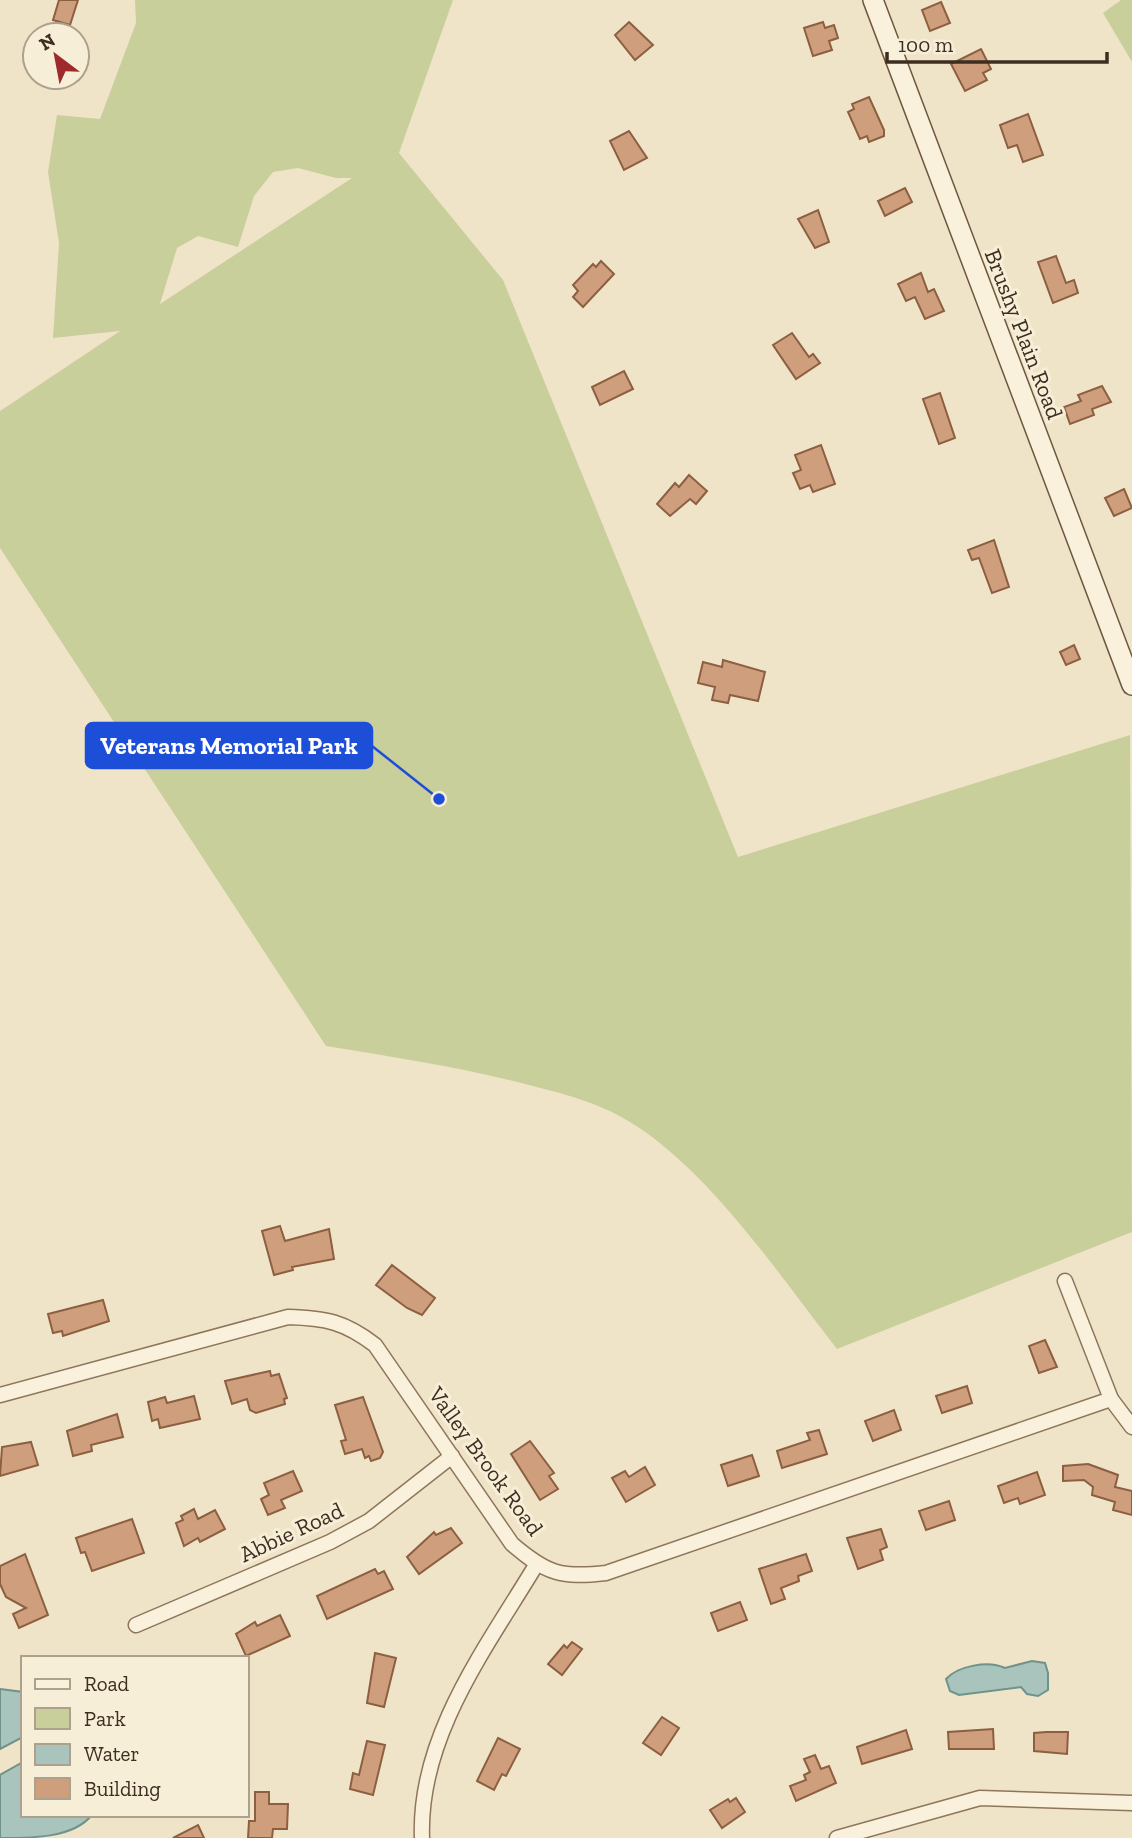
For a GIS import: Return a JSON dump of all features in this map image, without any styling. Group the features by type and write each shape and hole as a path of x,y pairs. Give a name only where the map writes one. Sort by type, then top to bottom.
{"main road":[{"name":"Brushy Plain Road","path":"875,1 1130,675"}],"street":[{"path":"1065,1281 1111,1399 1132,1427"},
{"name":"Valley Brook Road","path":"0,1395 288,1317 320,1318 351,1327 375,1345 512,1544 536,1565 571,1577 606,1573 1111,1399"},
{"name":"Abbie Road","path":"136,1625 330,1542 379,1513 452,1456"},
{"path":"422,1838 433,1758 453,1705 536,1565"},
{"path":"837,1838 980,1798 1132,1802"}],"green space":[{"path":"135,0 453,0 399,153 503,280 738,857 1130,735 1132,1232 837,1349 742,1226 715,1196 688,1168 630,1122 592,1104 525,1084 451,1067 326,1046 0,548 0,411 120,331 53,338 59,243 48,172 57,115 100,119 136,23","holes":["298,168 336,178 352,178 160,304 177,248 198,236 238,247 254,196 273,172"]},
{"path":"1121,0 1132,0 1132,62 1103,13"}],"water":[{"path":"1032,1661 1045,1663 1048,1673 1048,1690 1038,1696 1027,1694 1021,1687 959,1695 950,1691 946,1679 951,1674 974,1666 1005,1668"},
{"path":"0,1689 21,1692 21,1738 0,1749"},
{"path":"21,1763 21,1817 90,1817 74,1828 52,1835 0,1838 0,1775"}],"building":[{"path":"59,0 78,0 71,21 53,20"},
{"path":"941,2 950,23 930,31 922,10"},
{"path":"629,22 653,45 635,60 615,35"},
{"path":"823,22 825,28 834,25 838,38 829,41 832,50 813,56 804,28"},
{"path":"981,49 991,69 983,73 987,80 965,91 951,64"},
{"path":"869,97 884,130 884,136 869,142 867,136 860,139 848,112 854,109 852,104"},
{"path":"1028,114 1043,155 1023,162 1017,145 1008,148 1000,125"},
{"path":"629,131 647,158 624,170 610,141"},
{"path":"905,188 912,202 885,216 878,201"},
{"path":"818,210 829,242 815,248 798,219"},
{"path":"1056,256 1066,283 1074,280 1078,293 1053,303 1038,262"},
{"path":"601,261 614,274 583,307 573,297 578,291 573,285 593,264 596,267"},
{"path":"921,273 928,292 934,289 944,311 925,319 915,297 906,301 898,284"},
{"path":"792,333 809,357 813,354 820,363 796,379 773,345"},
{"path":"624,371 633,389 600,405 592,387"},
{"path":"1102,386 1111,402 1092,409 1094,415 1070,424 1064,407 1081,401 1078,395"},
{"path":"940,393 955,438 939,444 923,399"},
{"path":"821,445 835,484 813,492 810,485 800,489 793,473 801,470 795,455"},
{"path":"689,475 707,491 696,504 690,499 670,516 657,504 675,483 679,487"},
{"path":"1124,489 1132,508 1114,516 1105,498"},
{"path":"994,540 1009,587 992,593 979,558 972,560 968,550"},
{"path":"1074,645 1080,659 1066,665 1060,652"},
{"path":"723,660 765,672 758,701 730,695 728,703 712,700 715,687 698,683 703,662 722,667"},
{"path":"280,1226 285,1241 329,1229 334,1259 292,1267 293,1270 274,1275 262,1231"},
{"path":"392,1265 435,1298 422,1315 407,1308 376,1285"},
{"path":"103,1300 109,1321 63,1336 62,1331 53,1333 48,1314"},
{"path":"1045,1340 1057,1367 1039,1373 1029,1346"},
{"path":"270,1371 271,1376 279,1374 287,1398 284,1399 285,1404 256,1413 250,1410 247,1399 232,1404 225,1381"},
{"path":"967,1386 972,1403 942,1413 936,1396"},
{"path":"194,1396 200,1419 160,1428 158,1419 152,1421 148,1402 165,1397 167,1403"},
{"path":"363,1397 383,1452 380,1458 371,1461 369,1456 365,1458 362,1449 345,1454 341,1441 346,1440 335,1405"},
{"path":"894,1410 901,1430 873,1441 865,1421"},
{"path":"117,1414 123,1437 91,1445 92,1451 73,1456 67,1431"},
{"path":"819,1430 827,1454 782,1468 777,1451 810,1440 807,1433"},
{"path":"530,1441 554,1473 549,1476 558,1489 540,1500 511,1454"},
{"path":"31,1442 38,1465 0,1476 2,1447"},
{"path":"752,1455 759,1476 728,1486 721,1465"},
{"path":"1088,1464 1118,1475 1115,1487 1132,1491 1132,1515 1113,1510 1115,1502 1092,1495 1093,1487 1084,1480 1063,1481 1063,1466"},
{"path":"645,1467 655,1485 626,1502 612,1478 625,1471 629,1477"},
{"path":"293,1471 302,1491 281,1500 285,1508 268,1515 261,1499 269,1495 264,1483"},
{"path":"1037,1472 1045,1495 1020,1504 1018,1498 1004,1503 998,1486"},
{"path":"949,1501 955,1520 926,1530 919,1511"},
{"path":"194,1509 198,1519 215,1510 225,1529 200,1542 198,1538 184,1546 176,1523 183,1520 181,1516"},
{"path":"132,1519 144,1553 92,1571 76,1538"},
{"path":"451,1528 462,1543 419,1574 407,1557 434,1532 436,1535"},
{"path":"881,1529 887,1547 880,1550 883,1560 858,1569 847,1538"},
{"path":"25,1554 48,1615 19,1628 13,1614 26,1608 6,1597 0,1584 0,1566"},
{"path":"806,1554 812,1571 798,1576 799,1581 781,1588 785,1599 771,1604 759,1569"},
{"path":"375,1569 378,1574 384,1571 393,1589 327,1619 317,1596"},
{"path":"740,1602 747,1620 718,1631 711,1613"},
{"path":"280,1615 290,1636 246,1656 236,1634 255,1622 257,1626"},
{"path":"572,1642 582,1649 562,1675 548,1664 564,1645 567,1648"},
{"path":"375,1653 396,1658 384,1707 367,1703"},
{"path":"662,1717 679,1728 661,1755 643,1743"},
{"path":"993,1729 994,1749 949,1749 948,1732"},
{"path":"906,1730 912,1749 862,1764 857,1747"},
{"path":"1068,1732 1067,1754 1034,1751 1034,1733"},
{"path":"498,1738 520,1749 506,1776 502,1774 494,1790 477,1781"},
{"path":"367,1741 385,1745 373,1795 350,1789 353,1773 359,1775"},
{"path":"815,1755 821,1769 829,1766 836,1783 796,1801 790,1786 806,1780 804,1775 810,1772 804,1759"},
{"path":"255,1792 269,1792 269,1804 288,1804 287,1829 273,1829 272,1838 248,1838 249,1821 255,1821"},
{"path":"736,1798 745,1812 722,1828 710,1810 728,1799 730,1802"},
{"path":"198,1825 204,1838 173,1838"}],"place":[{"name":"Veterans Memorial Park","path":"439,799"}]}
